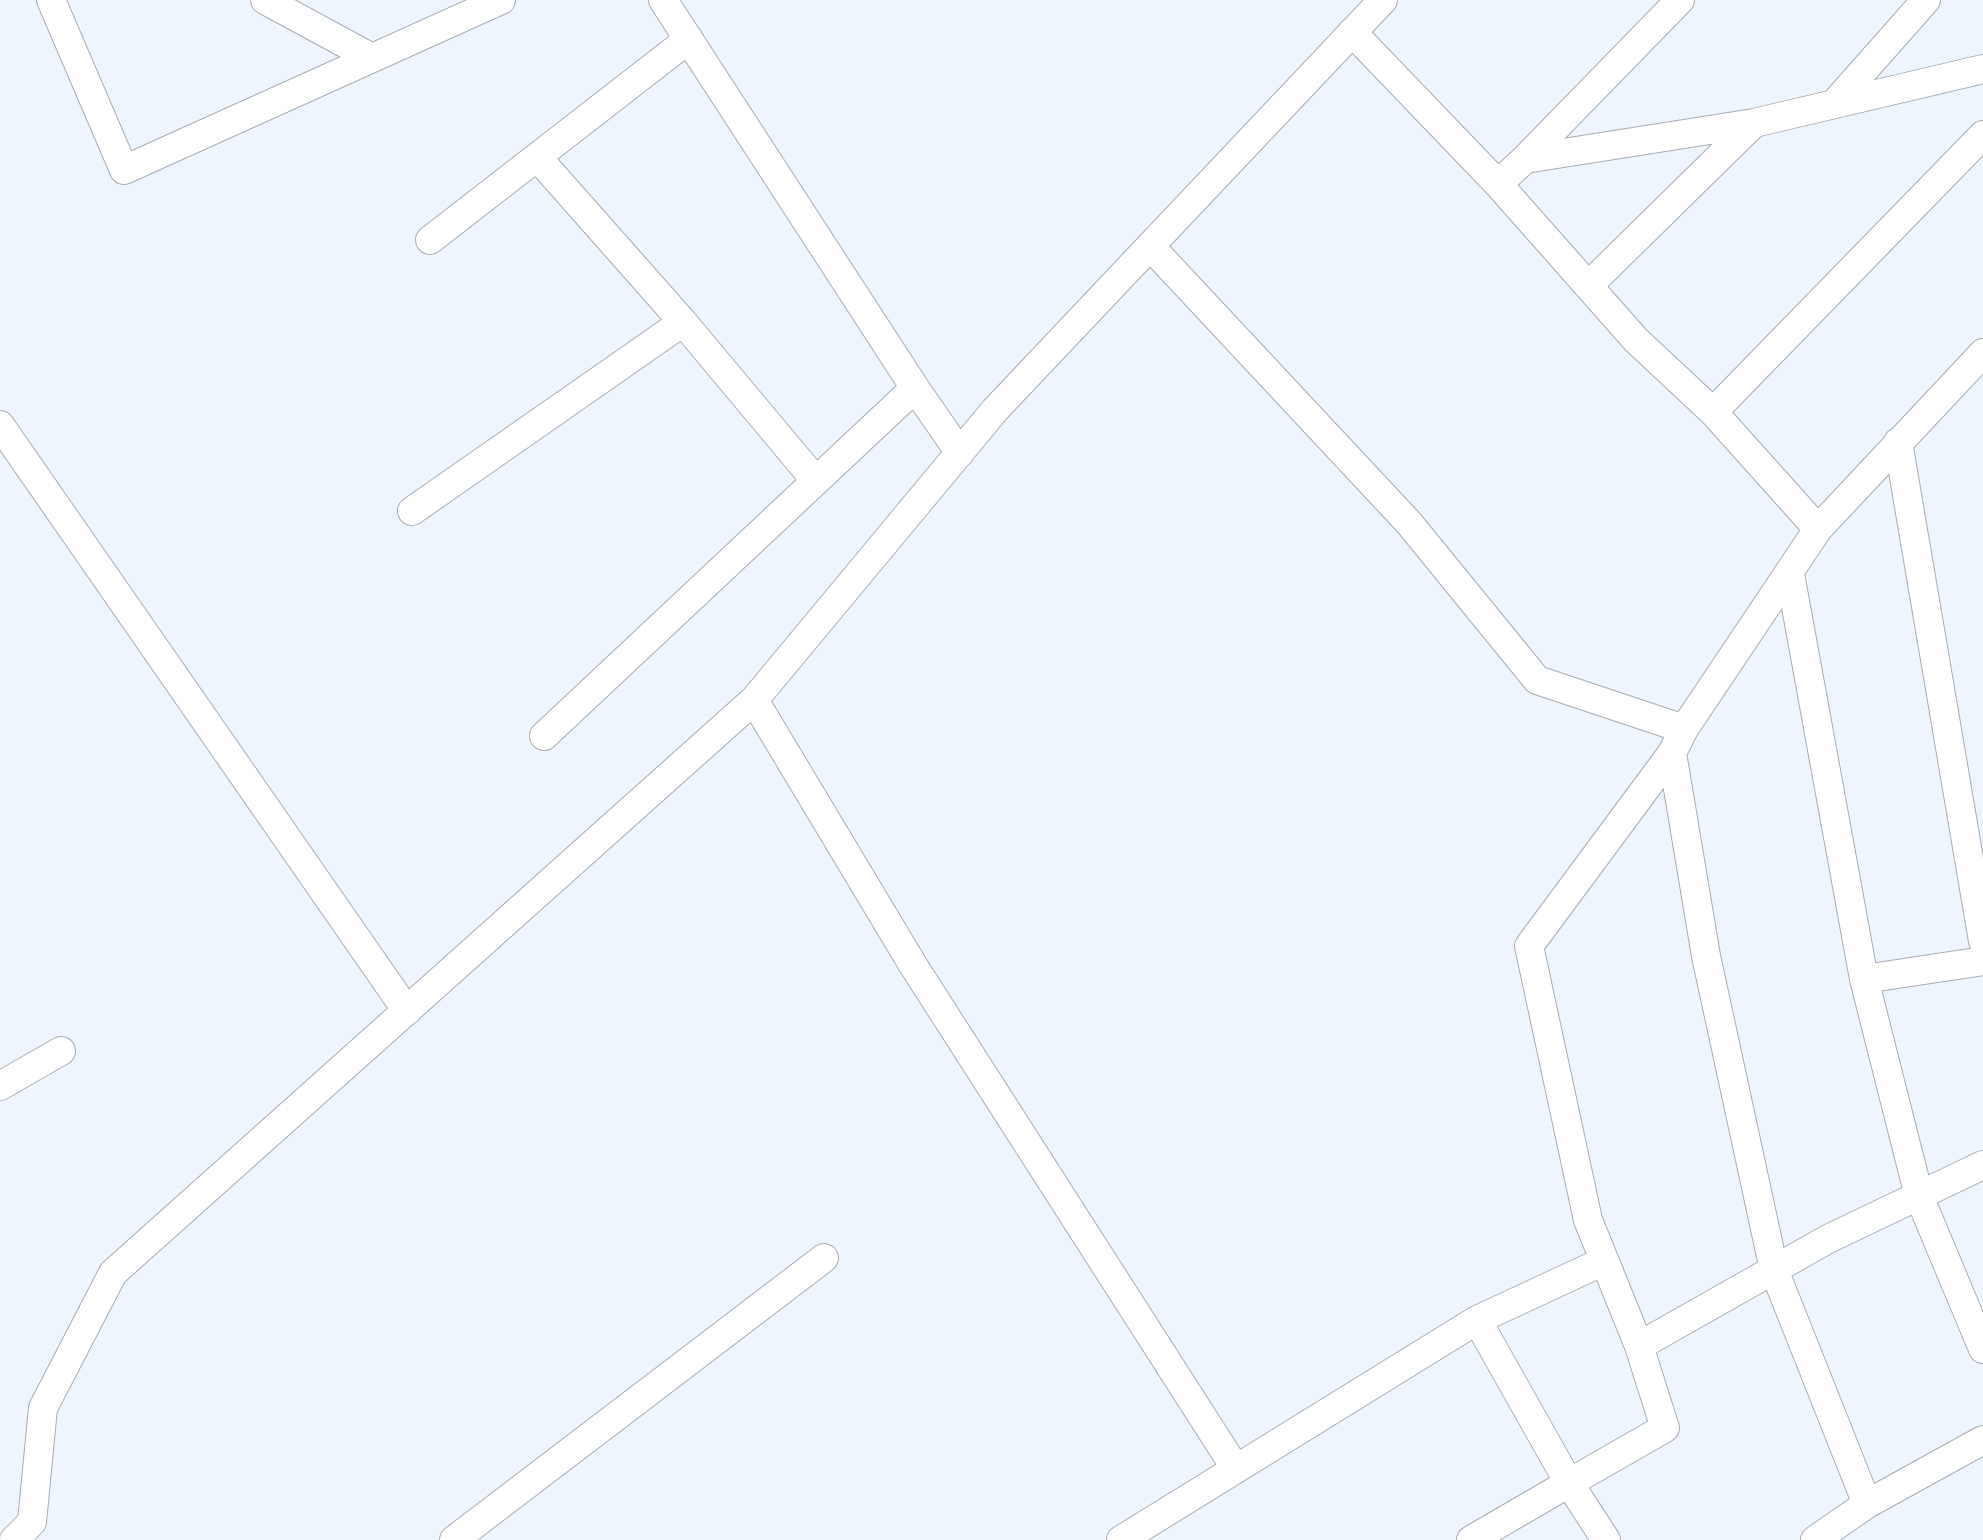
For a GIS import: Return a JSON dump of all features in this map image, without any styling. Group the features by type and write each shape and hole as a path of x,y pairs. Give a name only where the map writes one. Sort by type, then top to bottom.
{"street":[{"path":"50,0 124,170 501,0"},
{"path":"265,0 372,58"},
{"path":"663,0 915,388 960,453"},
{"path":"14,1540 32,1522 43,1408 113,1273 754,700 995,410 1383,0"},
{"path":"1498,184 1525,159 1680,0"},
{"path":"1834,104 1926,0"},
{"path":"1352,32 1498,184 1636,340 1713,412 1818,529"},
{"path":"430,240 688,39"},
{"path":"1525,159 1754,124 1983,69"},
{"path":"1588,286 1754,124"},
{"path":"1713,412 1983,135"},
{"path":"537,157 683,322 816,481"},
{"path":"1150,246 1409,522 1538,680 1678,741"},
{"path":"412,511 683,322"},
{"path":"1471,1540 1665,1428 1639,1346 1588,1220 1529,946 1678,741 1818,529 1983,353"},
{"path":"544,736 915,388"},
{"path":"0,425 407,1011"},
{"path":"1898,442 1983,941"},
{"path":"1790,574 1864,980 1919,1196 1983,1349"},
{"path":"754,700 913,965 1236,1469"},
{"path":"1678,741 1706,956 1774,1270 1867,1504"},
{"path":"1864,980 1983,961"},
{"path":"0,1086 61,1051"},
{"path":"1639,1346 1828,1239 1983,1165"},
{"path":"454,1540 824,1258"},
{"path":"1121,1540 1477,1320 1604,1261"},
{"path":"1477,1320 1569,1483 1606,1540"},
{"path":"1815,1540 1867,1504 1983,1440"}]}
